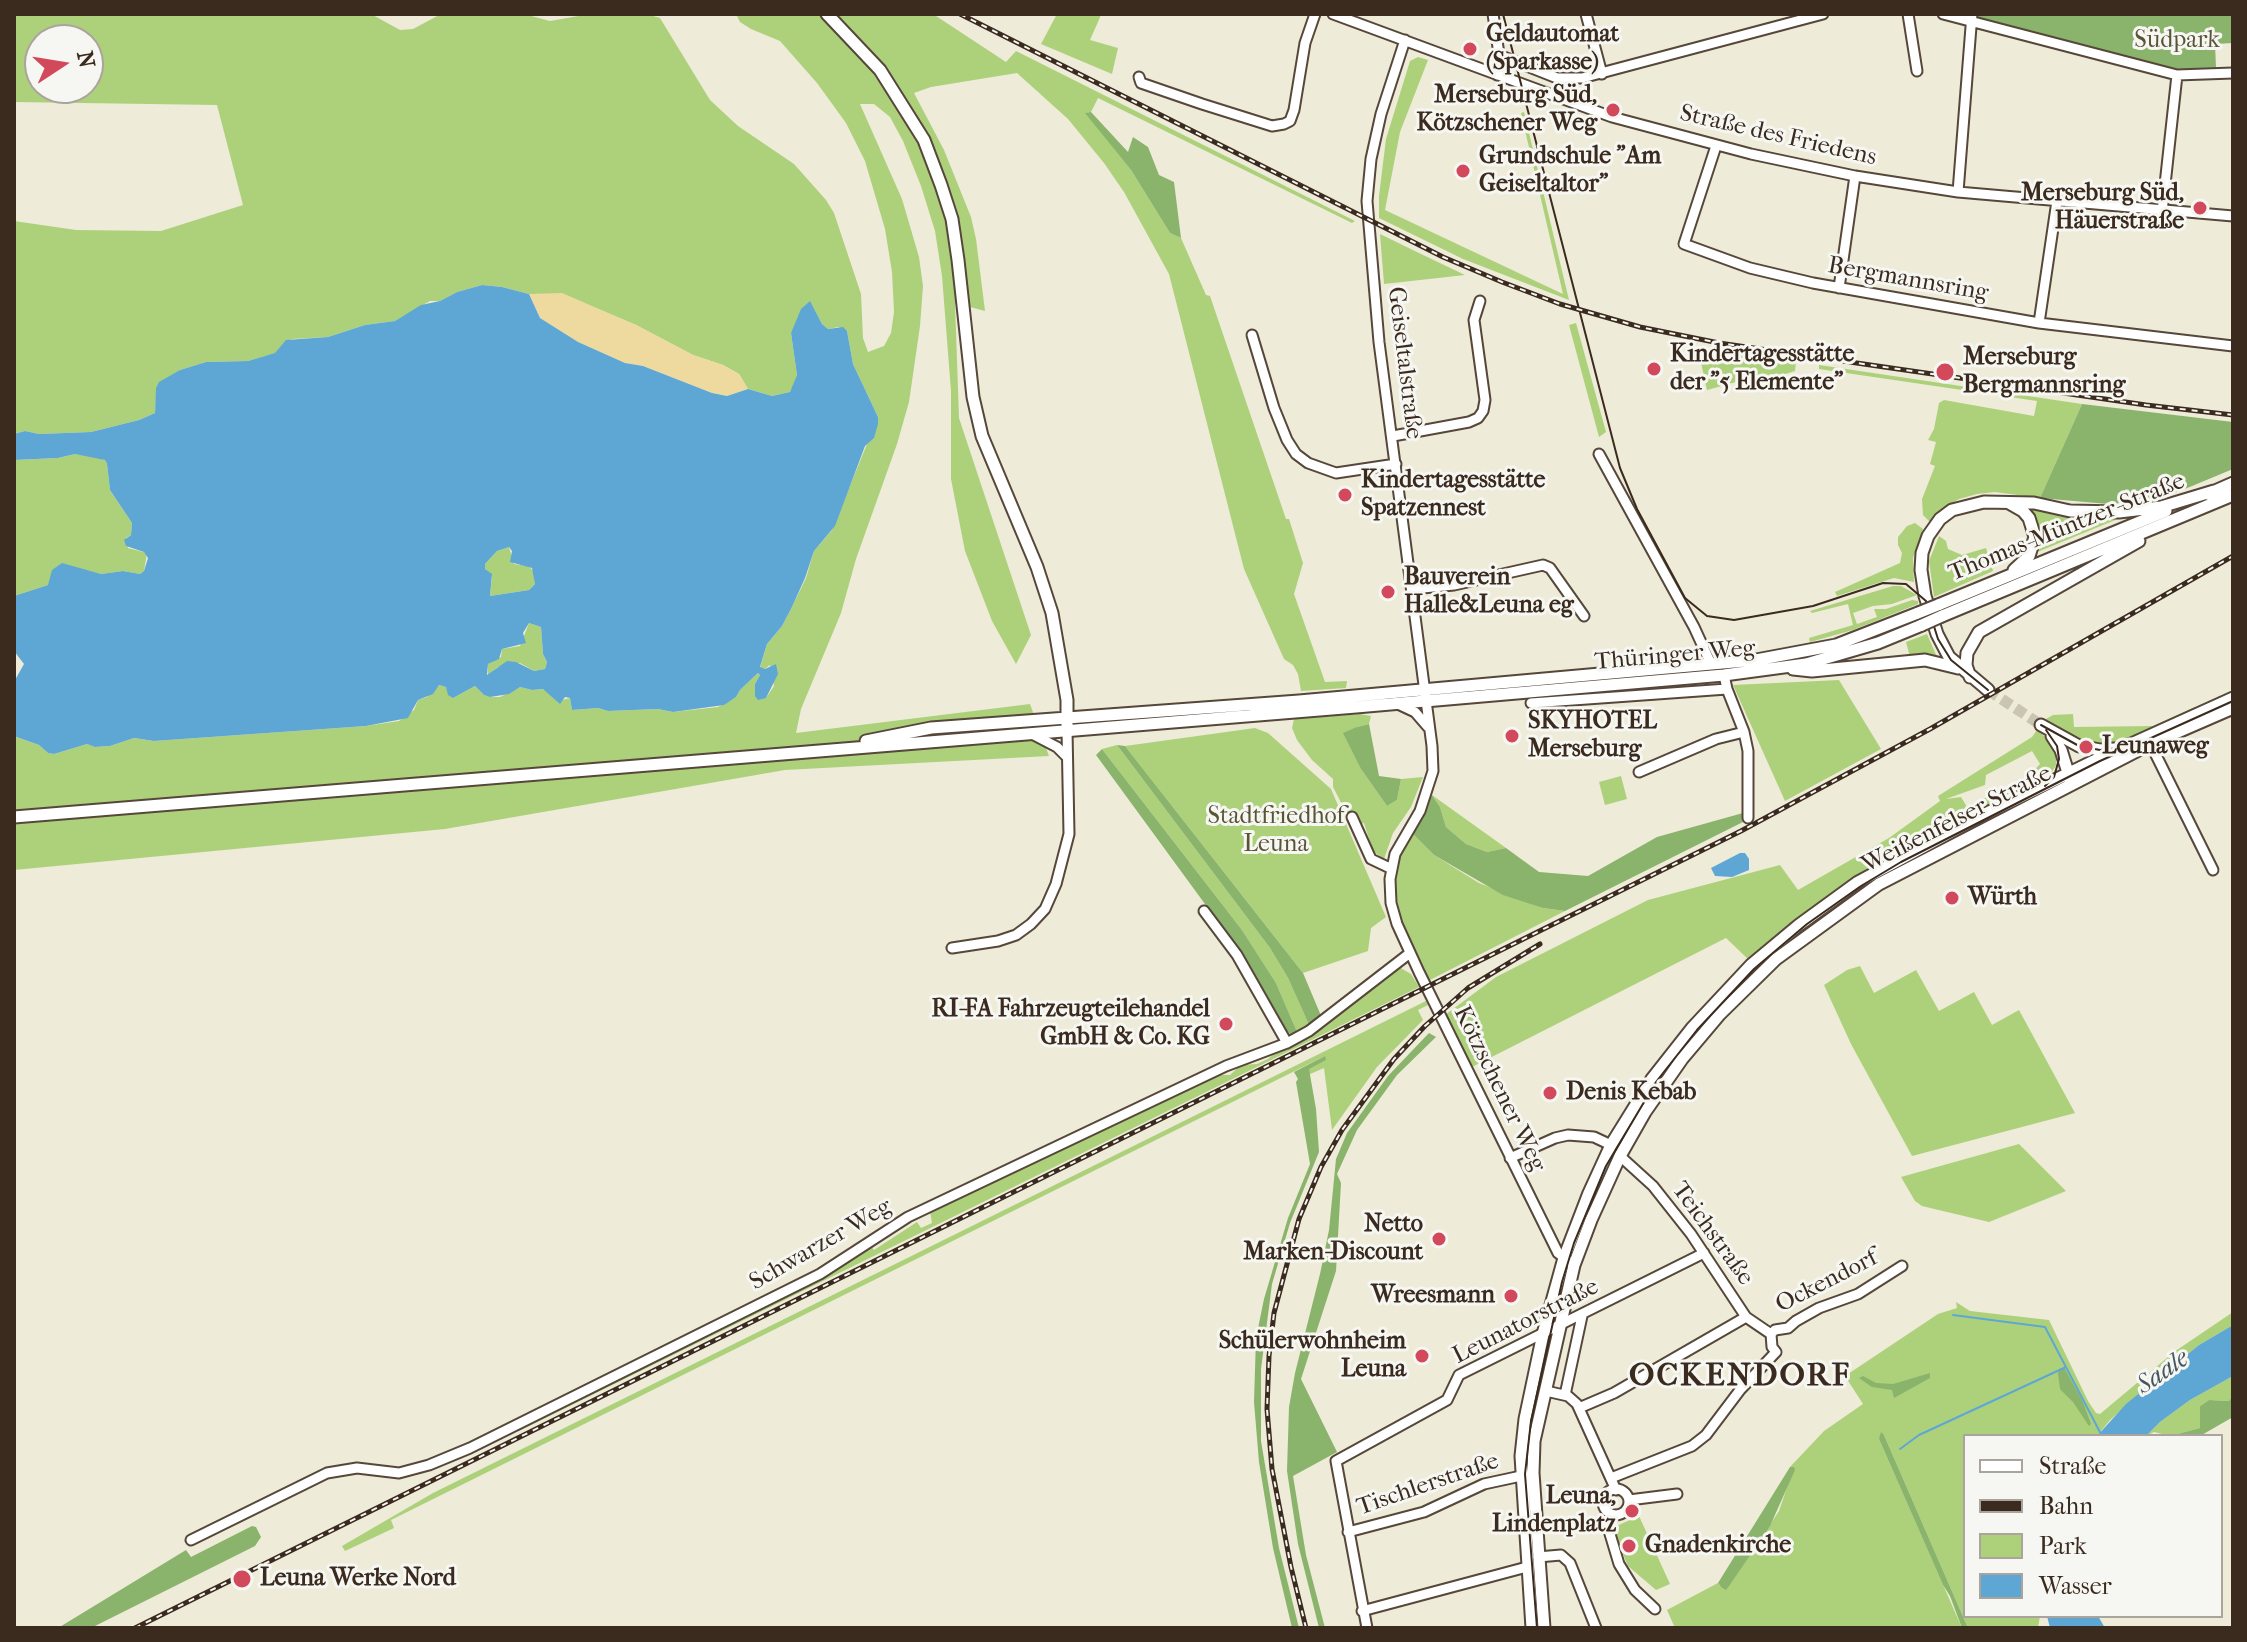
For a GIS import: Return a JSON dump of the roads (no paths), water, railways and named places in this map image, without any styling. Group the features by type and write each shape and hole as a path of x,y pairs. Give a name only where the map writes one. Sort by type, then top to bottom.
{"main road":[{"path":"827,14 880,70 924,140 941,185 952,219 973,397 982,436 1037,567 1052,613 1060,648 1067,724"},
{"name":"Thomas-Müntzer-Straße","path":"1940,611 2003,579 2233,483"},
{"path":"1988,690 1959,668 1938,639 1922,582 1921,558 1933,528 1952,510 1984,502 2005,502 2049,505 2070,511 2119,512 2161,507 2214,491"},
{"name":"Thomas-Müntzer-Straße","path":"1920,619 2233,495"},
{"path":"2003,579 2029,556 2035,537 2029,518 2023,511 2005,502"},
{"path":"1971,678 1966,665 1967,653 1979,632 2165,524"},
{"name":"Thüringer Weg","path":"1425,695 1756,660 1836,645 1920,619"},
{"name":"Thüringer Weg","path":"1425,695 1564,694 1787,668 1852,651 1920,619"},
{"path":"1787,668 1812,671 1925,660 1959,668"},
{"path":"14,817 1029,733 1067,724 1425,695"},
{"path":"815,751 931,728 1067,724 1392,704 1425,695"},
{"name":"Weißenfelser Straße","path":"1569,1261 1645,1112 1702,1034 1776,959 1879,884 2070,779 2098,759 2126,751 2233,698"},
{"name":"Weißenfelser Straße","path":"2149,740 2233,708"},
{"path":"2070,779 2059,745 2042,726 2098,759"},
{"name":"Weißenfelser Straße","path":"1569,1261 1589,1193 1611,1145 1652,1079 1693,1027 1768,949 1829,902 1899,859 2070,779"},
{"path":"1544,1628 1533,1458 1561,1323 1569,1261"},
{"path":"1532,1628 1521,1476 1522,1440 1543,1334 1569,1261"}],"street":[{"path":"1139,77 1141,83 1204,104 1272,126 1284,124 1290,121 1294,110 1305,43 1315,14"},
{"name":"Straße des Friedens","path":"1333,14 1612,117 1716,146 1855,176 1958,192 2233,216"},
{"path":"1493,14 1499,55 1497,75"},
{"path":"1586,14 1602,74"},
{"path":"1499,55 1557,78 1582,78 1823,14"},
{"path":"1908,14 1917,71"},
{"path":"1943,14 1972,18 2177,75 2233,73"},
{"path":"1958,192 1972,18"},
{"name":"Geiseltalstraße","path":"1397,924 1390,892 1392,869 1400,843 1420,811 1433,771 1379,342 1367,201 1376,135 1405,40"},
{"path":"2162,212 2177,75"},
{"name":"Bergmannsring","path":"1716,146 1684,244 1750,268 1839,288 2039,323 2233,346"},
{"path":"1839,288 1855,176"},
{"path":"2039,323 2057,201"},
{"path":"1393,436 1469,422 1478,418 1483,411 1485,400 1474,320 1480,301"},
{"path":"1252,335 1274,408 1296,454 1322,470 1336,473 1396,464"},
{"path":"1599,454 1694,627 1711,664"},
{"path":"1412,589 1454,585 1543,565 1550,568 1584,616"},
{"path":"1724,675 1748,751 1748,818"},
{"name":"Thüringer Weg","path":"1531,703 1564,694 1727,689"},
{"path":"1392,704 1415,712 1430,731"},
{"path":"952,948 1016,935 1045,909 1056,884 1069,834 1067,724"},
{"path":"1639,772 1716,739 1744,732"},
{"path":"1029,733 1043,739 1067,757"},
{"path":"2149,740 2213,870"},
{"path":"1352,817 1371,859 1392,869"},
{"path":"1204,911 1237,955 1287,1043"},
{"name":"Kötzschener Weg","path":"1397,924 1558,1253 1569,1261"},
{"name":"Schwarzer Weg","path":"191,1540 327,1473 357,1468 399,1473 429,1465 470,1448 820,1274 920,1211 1226,1066 1287,1043 1309,1031 1410,953"},
{"path":"1510,1158 1568,1135 1594,1137 1611,1145"},
{"name":"Teichstraße","path":"1620,1156 1653,1186 1704,1253 1746,1317 1771,1334"},
{"name":"Leunatorstraße","path":"1348,1532 1336,1461 1447,1400 1459,1375 1704,1253"},
{"name":"Ockendorf","path":"1771,1334 1775,1330 1788,1328 1819,1308 1858,1294 1902,1266"},
{"path":"1565,1395 1582,1316"},
{"path":"1579,1408 1614,1393 1746,1317"},
{"path":"1611,1478 1692,1446 1715,1426 1740,1390 1776,1352 1772,1347 1771,1334"},
{"path":"1546,1391 1574,1399 1616,1490 1626,1494 1629,1500 1625,1512 1620,1515 1611,1514 1605,1508 1605,1497 1616,1490"},
{"name":"Tischlerstraße","path":"1348,1532 1424,1512 1484,1484 1521,1476"},
{"path":"1629,1500 1677,1494"},
{"path":"1611,1514 1607,1524 1619,1564 1635,1590 1655,1609"},
{"path":"1348,1532 1367,1628"},
{"path":"1538,1557 1561,1555 1570,1563 1596,1628"},
{"path":"1362,1611 1527,1567"}],"water":[{"path":"482,285 529,294 540,318 578,342 625,363 643,366 727,396 748,389 772,396 790,392 797,375 791,333 801,309 810,301 828,329 843,327 847,331 853,364 878,417 878,424 874,438 865,446 835,526 814,551 792,607 767,644 760,667 765,669 776,664 778,674 766,698 758,700 755,696 758,673 724,705 673,712 658,709 572,710 570,698 565,697 560,704 543,689 520,687 509,694 490,697 475,686 453,698 448,695 446,687 439,685 433,694 418,700 408,718 366,726 154,741 134,738 110,746 87,744 54,754 14,736 15,680 24,664 14,651 14,596 48,585 52,570 62,563 101,574 123,571 140,574 148,558 144,552 126,546 124,540 131,535 132,523 110,490 105,460 75,454 14,460 14,434 25,431 39,434 91,432 139,420 155,413 159,382 180,370 206,362 248,361 275,353 286,340 328,337 365,325 395,321 421,305 440,301","holes":["509,547 512,551 510,562 532,568 535,584 529,590 490,596 492,574 485,569 485,564 497,551","529,623 541,627 543,654 547,662 545,669 534,671 507,661 487,675 488,664 499,659 502,649 526,643 523,633"]},
{"path":"1745,853 1749,859 1749,870 1732,877 1715,876 1711,868"},
{"name":"Saale","path":"2233,1325 2233,1376 2190,1400 2148,1434 2099,1434 2126,1404 2199,1345"},
{"path":"2048,1618 2099,1618 2105,1628 2050,1628"}],"waterway":[{"path":"1953,1315 2045,1327 2101,1434"},
{"path":"1900,1449 1919,1435 2066,1367"}],"tunnel":[{"path":"1988,690 2041,725"}],"tram line":[{"path":"1503,14 1620,468 1637,509 1685,598 1707,616 1734,620 1813,606 1883,583 1906,584 1926,601 1938,639 1951,660 1988,690"},
{"path":"1537,1628 1525,1474 1531,1421 1562,1282 1574,1243 1606,1166 1656,1082 1697,1030 1754,969 1807,924 1861,886 1901,862 2100,761 2233,701"},
{"path":"2041,725 2079,746 2100,750 2118,748"},
{"path":"2045,786 2054,777 2059,759 2057,746 2046,730"}],"railway":[{"path":"960,14 1443,257 1560,304 1640,327 1719,343 2233,415"},
{"path":"135,1628 1741,831 1930,729 2233,556"},
{"path":"1306,1628 1272,1469 1267,1409 1274,1313 1299,1219 1321,1167 1342,1130 1394,1059 1468,988 1540,944"}],"place":[{"name":"Geldautomat (Sparkasse)","path":"1470,49"},
{"name":"Merseburg Süd, Kötzschener Weg","path":"1613,110"},
{"name":"Grundschule \"Am Geiseltaltor\"","path":"1463,171"},
{"name":"Merseburg Süd, Häuerstraße","path":"2200,208"},
{"name":"Kindertagesstätte der \"5 Elemente\"","path":"1654,369"},
{"name":"Merseburg Bergmannsring","path":"1945,372"},
{"name":"Kindertagesstätte Spatzennest","path":"1345,495"},
{"name":"Bauverein Halle&Leuna eg","path":"1388,592"},
{"name":"SKYHOTEL Merseburg","path":"1512,736"},
{"name":"Leunaweg","path":"2086,747"},
{"name":"Würth","path":"1952,898"},
{"name":"RI-FA Fahrzeugteilehandel GmbH & Co. KG","path":"1226,1024"},
{"name":"Denis Kebab","path":"1550,1093"},
{"name":"Netto Marken-Discount","path":"1439,1239"},
{"name":"Wreesmann","path":"1511,1296"},
{"name":"Schülerwohnheim Leuna","path":"1422,1356"},
{"name":"Leuna, Lindenplatz","path":"1632,1511"},
{"name":"Gnadenkirche","path":"1629,1546"},
{"name":"Leuna Werke Nord","path":"242,1579"}],"district":[{"name":"OCKENDORF","path":"1740,1377"}],"park label":[{"name":"Südpark","path":"2177,41"},
{"name":"Stadtfriedhof Leuna","path":"1276,831"}]}
